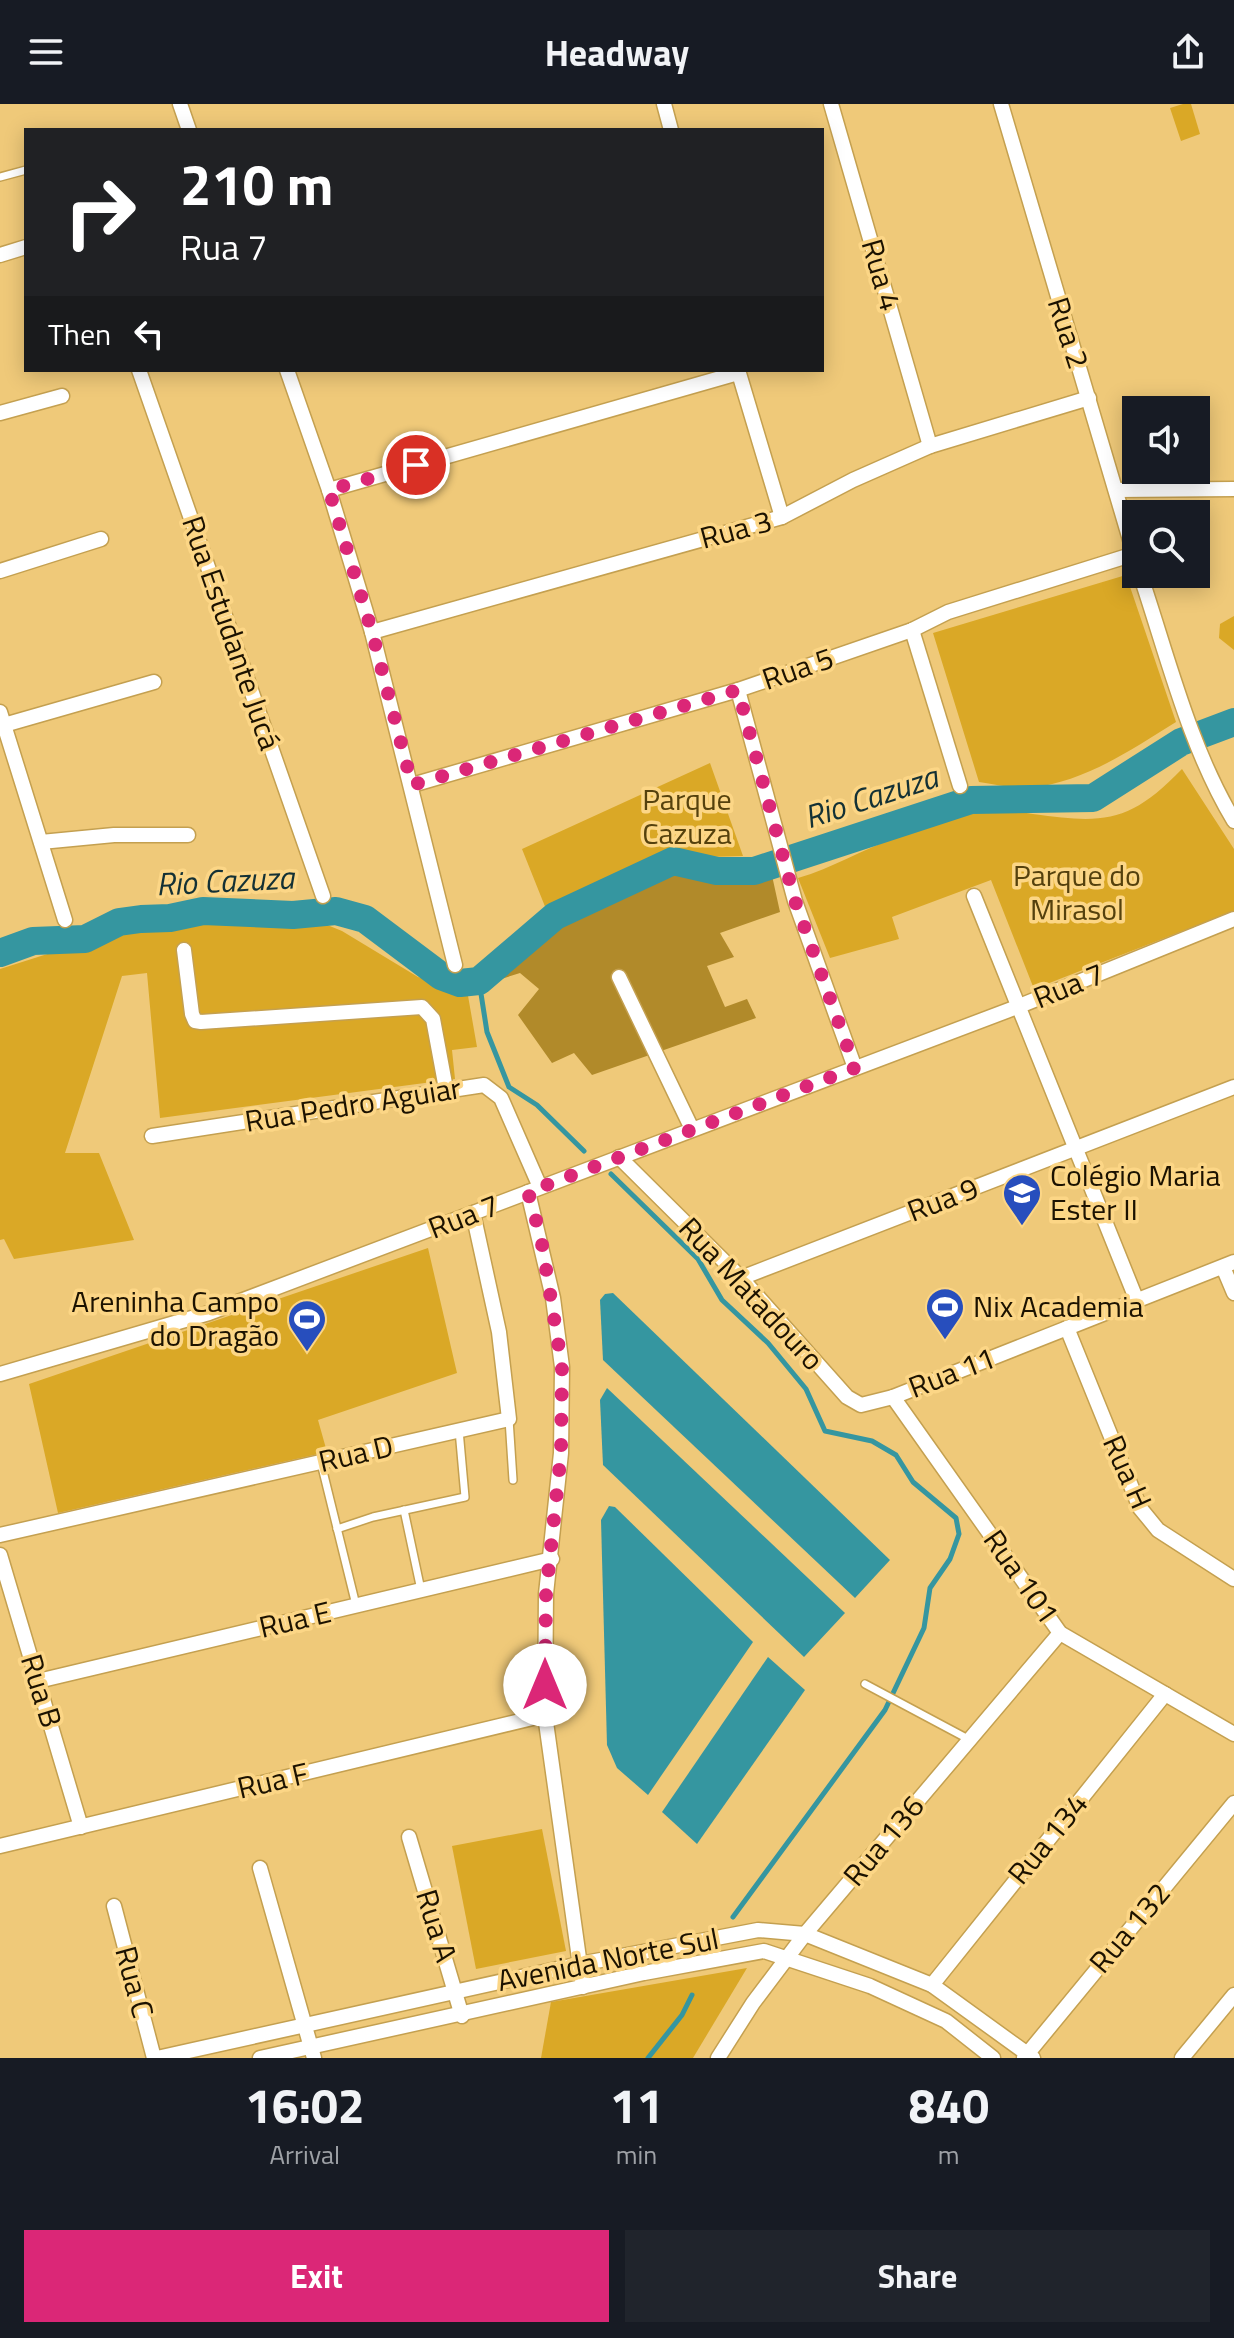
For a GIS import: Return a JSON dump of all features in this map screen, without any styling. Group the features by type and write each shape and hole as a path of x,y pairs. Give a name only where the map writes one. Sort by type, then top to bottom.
{"street":[{"path":"180,104 188,128"},
{"path":"664,104 670,128"},
{"name":"Rua 4","path":"831,104 930,446"},
{"name":"Rua 2","path":"1001,104 1122,509"},
{"path":"0,255 24,248"},
{"name":"Rua Estudante Jucá","path":"140,372 323,896"},
{"path":"288,372 329,490 372,632 455,965"},
{"path":"329,490 735,372"},
{"path":"738,372 782,517"},
{"path":"0,413 62,396"},
{"name":"Rua 3","path":"372,632 782,517 853,480 930,446 1089,398"},
{"path":"1117,490 1234,489"},
{"path":"0,571 101,539"},
{"name":"Rua 5","path":"412,785 738,690 912,630 948,612 1122,562"},
{"path":"1145,588 1191,726 1234,821"},
{"path":"912,630 960,786"},
{"path":"65,920 2,718 154,682"},
{"path":"738,690 782,845 790,886 855,1068"},
{"path":"41,842 114,835 188,835"},
{"path":"974,896 1137,1301"},
{"name":"Rua 7","path":"0,1374 209,1313 1017,1007 1234,919"},
{"path":"184,950 192,1014 201,1022 422,1007 433,1019 446,1089"},
{"path":"619,977 692,1129"},
{"name":"Rua Pedro Aguiar","path":"152,1136 446,1089 484,1085 494,1090 534,1190 562,1367 563,1413 552,1559 546,1594 545,1715 583,1987"},
{"name":"Rua 9","path":"741,1278 1234,1087"},
{"name":"Rua Matadouro","path":"619,1157 741,1278 847,1397 864,1405 893,1397"},
{"path":"473,1213 499,1332 509,1419"},
{"path":"1228,1265 1234,1293"},
{"name":"Rua 11","path":"893,1397 1228,1265"},
{"name":"Rua H","path":"1067,1328 1140,1508 1158,1530 1234,1579"},
{"name":"Rua 101","path":"893,1397 1060,1633 1234,1734"},
{"name":"Rua D","path":"0,1535 509,1419"},
{"name":"Rua B","path":"0,1555 81,1827"},
{"name":"Rua E","path":"38,1681 552,1559"},
{"name":"Rua 136","path":"718,2058 805,1934 1060,1633"},
{"name":"Rua 134","path":"932,1985 1165,1694"},
{"name":"Rua F","path":"0,1846 545,1715"},
{"name":"Rua 132","path":"1028,2056 1234,1803"},
{"name":"Rua A","path":"409,1837 462,2016"},
{"path":"260,1868 312,2052"},
{"name":"Rua C","path":"114,1906 155,2058"},
{"name":"Avenida Norte Sul","path":"155,2058 580,1964 758,1930 805,1934 932,1985 1028,2056"},
{"name":"Avenida Norte Sul","path":"260,2058 312,2052 583,1987 764,1951 870,1986 946,2021 993,2058"},
{"path":"1182,2058 1234,1995"}],"lane":[{"path":"0,177 24,171"},
{"path":"509,1419 513,1480"},
{"path":"337,1529 465,1497 459,1430"},
{"path":"321,1463 356,1606"},
{"path":"404,1510 421,1590"},
{"path":"865,1684 970,1740"}],"green space":[{"path":"1191,104 1200,134 1181,141 1170,108"},
{"path":"1122,576 1122,588 1130,588 1176,722 1106,764 1069,779 1029,788 979,782 933,633"},
{"path":"1234,616 1234,650 1219,638 1220,624"},
{"name":"Parque Cazuza","path":"710,763 743,856 672,858 548,914 522,849"},
{"name":"Parque do Mirasol","path":"1182,769 1234,849 1234,911 1034,989 991,880 892,917 899,939 830,958 798,878 913,831 978,812 1010,811 1079,819 1115,816 1147,800"},
{"path":"225,920 315,920 342,931 418,977 467,990 477,1047 452,1050 455,1079 160,1118 147,973 122,976 65,1153 99,1153 134,1240 14,1259 4,1239 0,1240 0,969 101,937"},
{"path":"428,1248 457,1373 318,1420 327,1452 58,1513 29,1384"},
{"path":"542,1829 566,1951 476,1969 452,1846"},
{"path":"747,1968 693,2058 541,2058 551,2002"}],"shaded area":[{"path":"730,865 771,871 780,912 720,933 734,957 707,966 725,1007 747,999 756,1018 592,1075 574,1053 552,1063 518,1015 539,989 520,973 492,982 574,916 661,874"}],"water":[{"path":"613,1293 890,1560 855,1598 603,1360 600,1300 605,1294"},
{"path":"607,1388 845,1613 804,1657 603,1465 600,1400"},
{"path":"609,1506 615,1507 753,1642 648,1795 617,1768 607,1745 601,1520"},
{"path":"768,1657 805,1690 697,1844 662,1812"}],"waterway":[{"name":"Rio Cazuza","path":"0,953 33,941 85,939 119,922 170,918 203,911 293,915 336,911 365,919 441,976 460,983 479,981 555,916 673,861 717,871 754,871 971,800 1093,798 1181,742 1234,722"},
{"path":"479,981 487,1032 509,1087 537,1105 584,1151"},
{"path":"611,1174 698,1259 722,1300 768,1343 806,1389 825,1431 872,1441 896,1455 913,1482 956,1518 959,1534 950,1559 930,1588 924,1628 885,1710 733,1917"},
{"path":"648,2058 682,2015 692,1995"}],"place":[{"name":"Colégio Maria Ester II","path":"1022,1227"},
{"name":"Nix Academia","path":"945,1341"},
{"name":"Areninha Campo do Dragão","path":"307,1353"}],"route":[{"path":"416,465 329,490 372,632 412,785 738,690 782,845 790,886 855,1068 528,1192 553,1298 562,1367 561,1453 546,1594 545,1685"}]}
